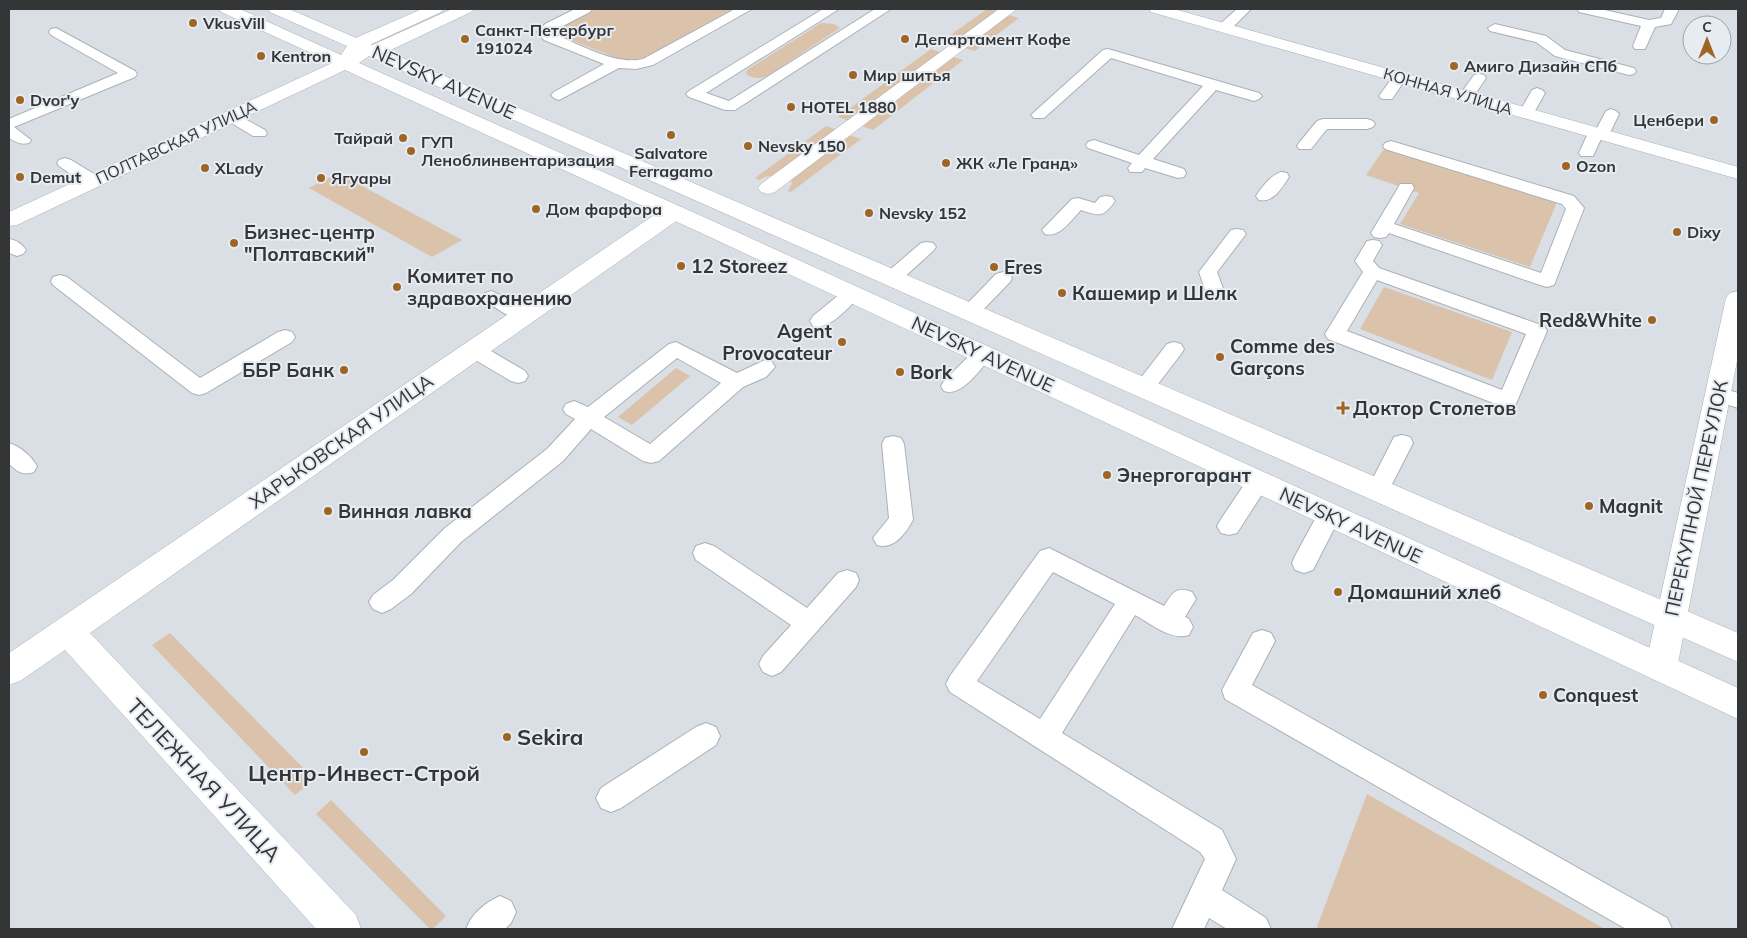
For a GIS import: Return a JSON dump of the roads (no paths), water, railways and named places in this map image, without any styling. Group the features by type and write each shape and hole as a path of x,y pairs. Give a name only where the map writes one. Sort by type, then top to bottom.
{"main road":[{"name":"NEVSKY AVENUE","path":"227,9 490,127 1738,704"},
{"name":"NEVSKY AVENUE","path":"276,9 1738,648"},
{"name":"ПОЛТАВСКАЯ УЛИЦА","path":"9,220 344,63 366,48 435,9"},
{"name":"ПОЛТАВСКАЯ УЛИЦА","path":"366,48 465,9"},
{"path":"768,188 1009,9"},
{"name":"КОННАЯ УЛИЦА","path":"1157,9 1738,172"},
{"name":"ХАРЬКОВСКАЯ УЛИЦА","path":"9,671 674,212"},
{"name":"ПЕРЕКУПНОЙ ПЕРЕУЛОК","path":"1661,668 1671,618 1728,398 1738,300"},
{"name":"ТЕЛЕЖНАЯ УЛИЦА","path":"67,630 342,929"}],"lane":[{"path":"585,9 544,32 549,37 616,64 648,62 745,9"},
{"path":"858,25 827,11 694,94 730,107 884,9"},
{"path":"1224,28 1244,9"},
{"path":"1584,9 1649,24 1666,21 1672,9"},
{"path":"1640,46 1649,24"},
{"path":"1495,28 1541,39 1557,58 1630,68 1622,89"},
{"path":"9,124 130,74 56,32"},
{"path":"1039,115 1108,53 1254,96"},
{"path":"559,95 616,64"},
{"path":"1386,96 1400,77"},
{"path":"1467,96 1479,78"},
{"path":"1139,165 1213,84"},
{"path":"1527,113 1537,94"},
{"path":"1587,153 1611,114"},
{"path":"230,116 259,133"},
{"path":"1305,146 1323,124 1367,124"},
{"path":"9,131 23,140"},
{"path":"1094,145 1139,165 1178,173"},
{"path":"1379,234 1547,281 1575,208 1569,196 1391,146"},
{"path":"65,163 93,180"},
{"path":"1265,196 1281,177"},
{"path":"1372,272 1334,334 1434,380 1508,401 1537,331 1372,272 1364,262 1406,188"},
{"path":"1051,230 1078,203 1098,210 1106,201"},
{"path":"1215,294 1208,272 1236,234"},
{"path":"892,278 927,247"},
{"path":"970,312 1003,278"},
{"path":"60,281 199,388 285,337"},
{"path":"820,321 852,294"},
{"path":"492,297 524,315"},
{"path":"1144,388 1174,348"},
{"path":"382,602 402,587 453,535 555,455 582,414 676,349 736,382"},
{"path":"474,350 518,376"},
{"path":"951,386 983,354"},
{"path":"582,414 651,455 736,382 759,372 765,367"},
{"path":"1378,490 1402,443"},
{"path":"885,538 901,520 893,444"},
{"path":"9,451 26,466"},
{"path":"1230,526 1258,482"},
{"path":"1304,563 1330,515"},
{"path":"705,552 809,623"},
{"path":"1183,599 1175,624 1049,558 958,684 1211,841 1221,859 1188,929"},
{"path":"772,664 848,580"},
{"path":"1044,737 1131,600"},
{"path":"1248,654 1235,690 1656,929"},
{"path":"611,798 706,736"},
{"path":"1203,896 1255,929"}],"place":[{"name":"VkusVill","path":"193,23"},
{"name":"Санкт-Петербург 191024","path":"465,39"},
{"name":"Департамент Кофе","path":"905,39"},
{"name":"Kentron","path":"261,56"},
{"name":"Амиго Дизайн СПб","path":"1454,66"},
{"name":"Мир шитья","path":"853,75"},
{"name":"Dvor'y","path":"20,100"},
{"name":"HOTEL 1880","path":"791,107"},
{"name":"Ценбери","path":"1714,120"},
{"name":"Salvatore Ferragamo","path":"671,135"},
{"name":"Тайрай","path":"403,138"},
{"name":"Nevsky 150","path":"748,146"},
{"name":"ГУП Леноблинвентаризация","path":"411,151"},
{"name":"ЖК «Ле Гранд»","path":"946,163"},
{"name":"Ozon","path":"1566,166"},
{"name":"XLady","path":"205,168"},
{"name":"Demut","path":"20,177"},
{"name":"Ягуары","path":"321,178"},
{"name":"Дом фарфора","path":"536,209"},
{"name":"Nevsky 152","path":"869,213"},
{"name":"Dixy","path":"1677,232"},
{"name":"Бизнес-центр \"Полтавский\"","path":"234,243"},
{"name":"12 Storeez","path":"681,266"},
{"name":"Eres","path":"994,267"},
{"name":"Комитет по здравохранению","path":"397,287"},
{"name":"Кашемир и Шелк","path":"1062,293"},
{"name":"Red&White","path":"1652,320"},
{"name":"Agent Provocateur","path":"842,342"},
{"name":"Comme des Garçons","path":"1220,357"},
{"name":"ББР Банк","path":"344,370"},
{"name":"Bork","path":"900,372"},
{"name":"Доктор Столетов","path":"1343,408"},
{"name":"Энергогарант","path":"1107,475"},
{"name":"Magnit","path":"1589,506"},
{"name":"Винная лавка","path":"328,511"},
{"name":"Домашний хлеб","path":"1338,592"},
{"name":"Conquest","path":"1543,695"},
{"name":"Sekira","path":"507,737"},
{"name":"Центр-Инвест-Строй","path":"364,752"}]}
